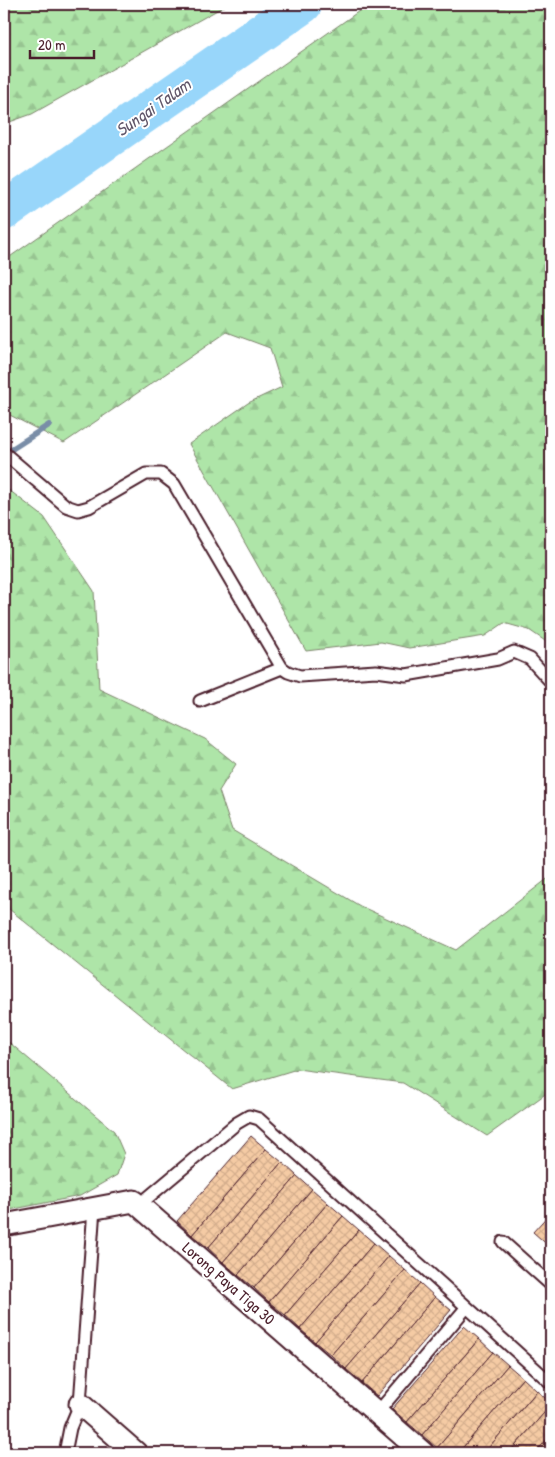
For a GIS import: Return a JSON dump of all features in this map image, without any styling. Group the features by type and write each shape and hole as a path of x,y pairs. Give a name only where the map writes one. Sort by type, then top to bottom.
{"street":[{"path":"4,1225 134,1201 139,1205"},
{"name":"Lorong Paya Tiga 30","path":"139,1205 423,1453"},
{"path":"80,1404 136,1453"}],"lane":[{"path":"4,453 66,506 78,510 89,507 146,474 161,474 174,484 282,668 288,672 300,676 376,671 406,675 498,659 514,652 530,659 551,682"},
{"path":"200,701 282,668"},
{"path":"139,1205 237,1123 248,1116 258,1119 551,1383"},
{"path":"65,1453 70,1428 80,1404 94,1208"},
{"path":"503,1242 551,1285"},
{"path":"377,1412 466,1308"}],"green space":[{"path":"4,4 228,4 32,114 4,124"},
{"path":"369,4 551,4 551,645 529,630 504,623 485,636 409,648 381,642 306,651 189,444 248,403 282,387 270,348 227,332 64,443 4,412 4,261"},
{"path":"9,490 44,517 94,591 99,689 205,739 236,764 219,791 232,830 360,906 456,950 551,876 551,1090 487,1136 403,1083 297,1069 232,1089 4,905 4,492"},
{"path":"4,1038 114,1131 124,1154 117,1175 80,1196 4,1211"}],"building":[{"path":"251,1136 266,1149 192,1235 177,1221"},
{"path":"266,1149 282,1162 208,1248 192,1235"},
{"path":"282,1162 297,1176 223,1262 208,1248"},
{"path":"297,1176 312,1189 238,1275 223,1262"},
{"path":"312,1189 328,1203 254,1288 238,1275"},
{"path":"328,1203 343,1216 269,1302 254,1288"},
{"path":"551,1212 551,1248 533,1232"},
{"path":"343,1216 359,1230 285,1315 269,1302"},
{"path":"359,1230 374,1243 300,1329 285,1315"},
{"path":"374,1243 389,1256 315,1342 300,1329"},
{"path":"389,1256 405,1270 331,1355 315,1342"},
{"path":"405,1270 420,1283 346,1369 331,1355"},
{"path":"420,1283 435,1297 362,1383 346,1369"},
{"path":"435,1297 451,1310 377,1396 362,1383"},
{"path":"464,1326 479,1339 407,1422 392,1409"},
{"path":"479,1339 493,1352 422,1435 407,1422"},
{"path":"493,1352 508,1365 437,1448 422,1435"},
{"path":"508,1365 523,1378 458,1453 443,1453 437,1448"},
{"path":"523,1378 537,1391 484,1453 458,1453"},
{"path":"537,1391 551,1405 509,1453 484,1453"},
{"path":"551,1405 551,1435 535,1453 509,1453"},
{"path":"551,1435 551,1453 535,1453"}],"waterway":[{"name":"Sungai Talam","path":"4,211 303,4"},
{"path":"4,454 49,425"}]}
